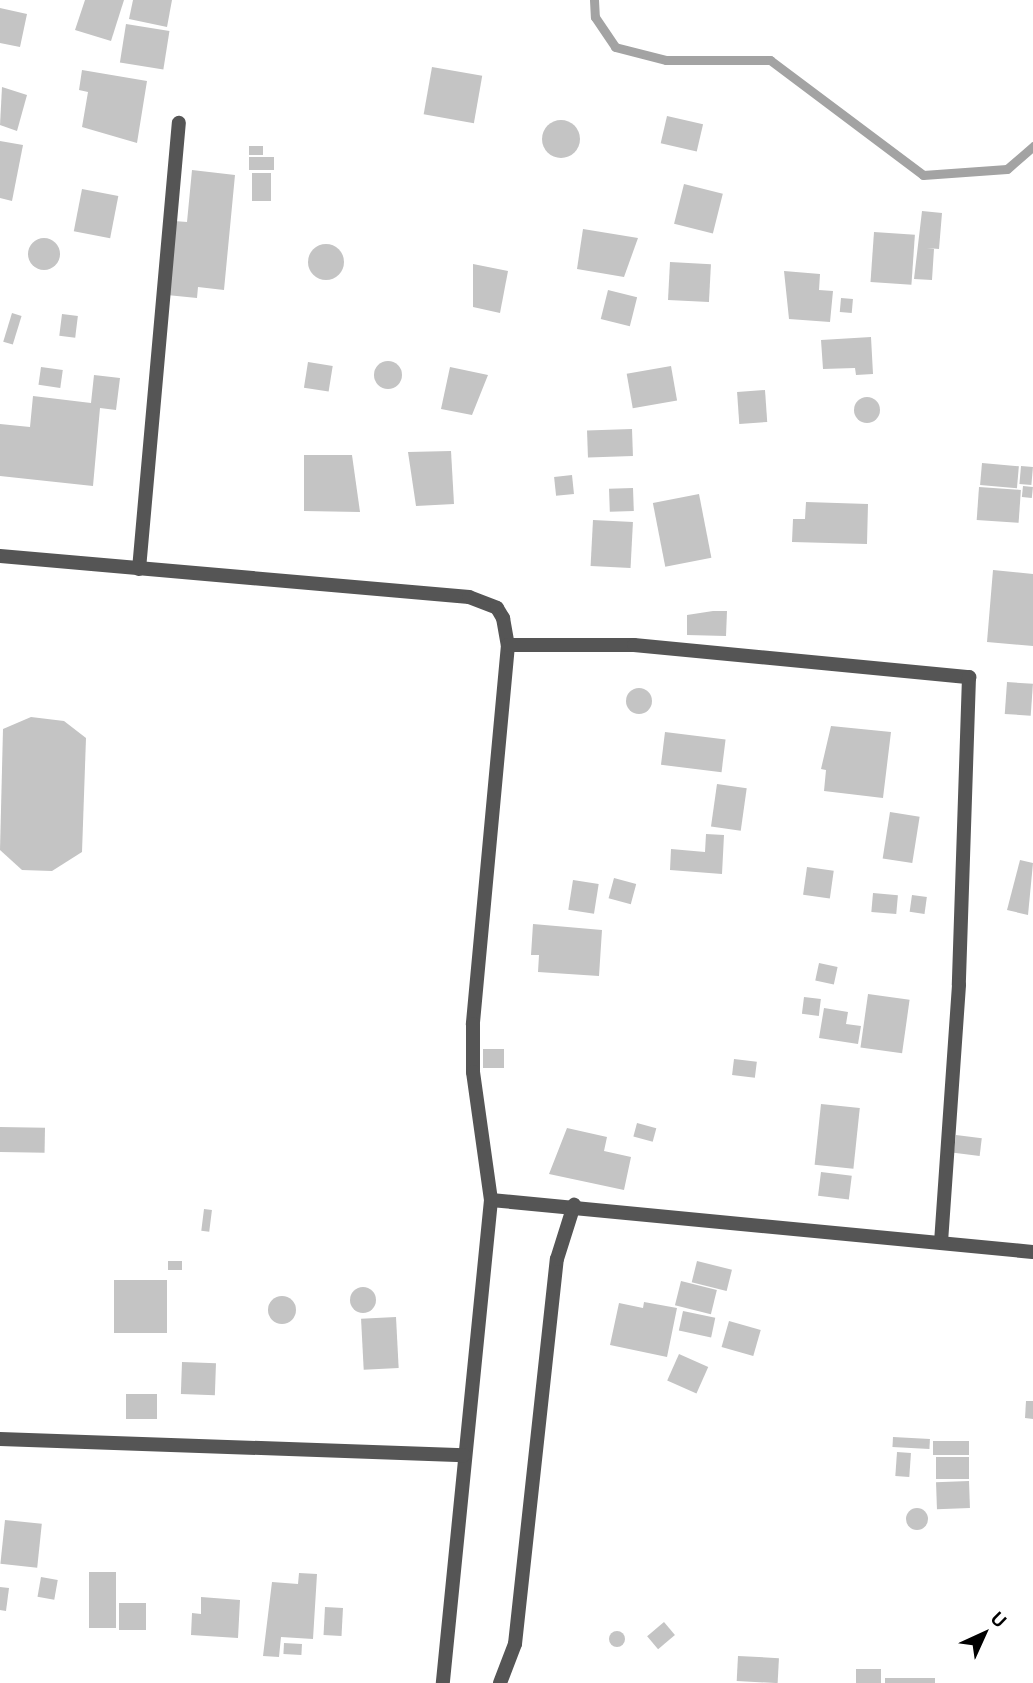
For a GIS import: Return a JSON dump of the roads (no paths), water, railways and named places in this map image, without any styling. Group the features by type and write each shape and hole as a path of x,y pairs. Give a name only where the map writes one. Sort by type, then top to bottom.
{"street":[{"path":"139,569 179,123"},
{"path":"0,556 469,597 497,608 508,645 473,1024 473,1072 491,1200 443,1683"},
{"path":"508,645 673,648 970,677 959,985 940,1240"},
{"path":"491,1200 574,1205 940,1240 1033,1252"},
{"path":"500,1683 515,1644 557,1259 574,1205"},
{"path":"0,1439 464,1455"}],"waterway":[{"path":"594,0 595,17 615,47 666,60 770,60 923,175 1007,169 1033,146"}]}
